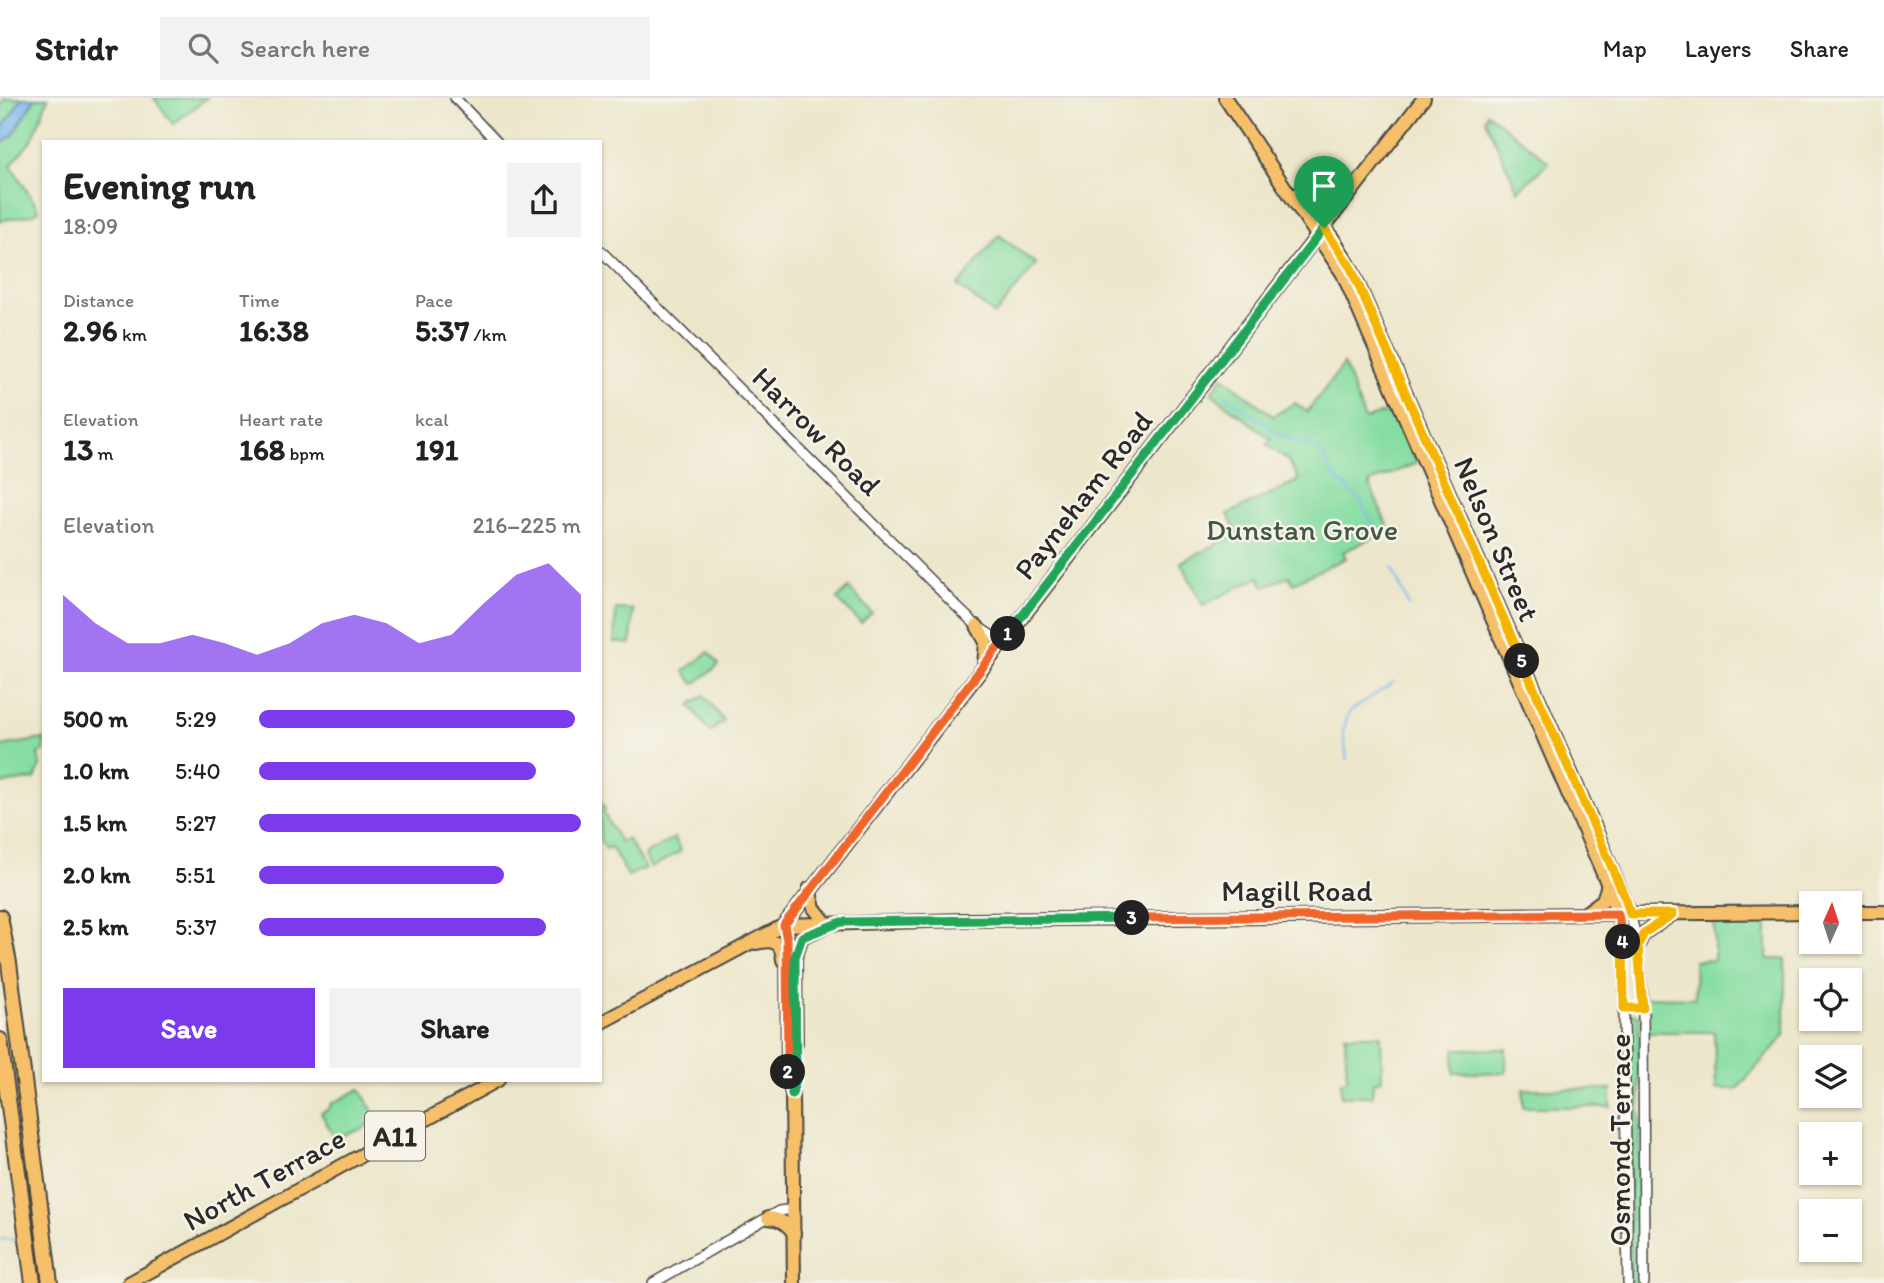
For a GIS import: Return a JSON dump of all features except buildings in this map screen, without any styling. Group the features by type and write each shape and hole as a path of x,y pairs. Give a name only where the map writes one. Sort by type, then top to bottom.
{"highway":[{"path":"0,917 9,962 50,1283"},
{"path":"0,1040 33,1283"},
{"path":"23,1208 29,1205 39,1191"}],"main road":[{"path":"1225,98 1279,177 1321,232"},
{"name":"Payneham Road","path":"784,925 809,889 1424,98"},
{"path":"1279,177 1297,194 1321,232"},
{"path":"1297,194 1321,206 1334,205 1346,199"},
{"name":"Nelson Street","path":"1321,232 1351,268 1369,321 1453,517 1626,900 1624,914"},
{"path":"976,626 986,642 984,666"},
{"name":"Nelson Street","path":"1524,679 1608,886 1624,914"},
{"path":"1584,914 1603,901 1608,886"},
{"path":"809,889 814,908 826,923"},
{"name":"Magill Road","path":"784,925 1205,917 1799,912"},
{"path":"1862,912 1884,912"},
{"path":"1638,945 1644,933 1673,914"},
{"path":"795,957 802,937 841,922"},
{"path":"602,1022 784,925"},
{"path":"784,925 795,939 796,1079 792,1094"},
{"path":"784,925 787,940 788,1079 792,1094 794,1283"},
{"path":"743,946 769,940 777,943 782,950 787,988"},
{"path":"788,1060 793,1040 796,1039"},
{"name":"North Terrace","path":"129,1283 494,1082"},
{"path":"768,1219 779,1219 794,1233"}],"street":[{"path":"455,98 495,140"},
{"name":"Harrow Road","path":"602,252 976,626 1002,642"},
{"name":"Osmond Terrace","path":"1624,914 1638,945 1643,1008 1644,1283"},
{"name":"Osmond Terrace","path":"1624,914 1628,1283"},
{"path":"1624,1008 1643,1008"},
{"path":"653,1283 779,1211 794,1209"}],"green space":[{"path":"5,98 48,98 33,138 11,165 39,210 34,214 0,221 0,106"},
{"path":"154,98 207,98 173,124"},
{"path":"1487,113 1549,162 1518,191 1485,120"},
{"path":"999,235 1036,264 995,315 958,286"},
{"name":"Dunstan Grove","path":"1344,364 1365,420 1394,409 1417,463 1369,483 1389,530 1343,552 1346,558 1293,583 1289,576 1264,587 1259,577 1203,605 1181,562 1237,534 1228,514 1299,480 1288,460 1267,445 1271,439 1211,393 1223,377 1273,416 1295,403 1307,412"},
{"path":"849,588 872,613 861,623 837,599"},
{"path":"616,609 633,610 631,644 614,642"},
{"path":"709,652 719,665 694,684 684,671"},
{"path":"704,695 724,721 710,732 690,705"},
{"path":"42,739 42,752 38,753 40,766 35,779 0,784 0,746"},
{"path":"602,804 606,810 603,812 620,842 627,838 645,868 628,876 611,847 606,849 602,843"},
{"path":"674,838 681,851 651,868 644,855"},
{"path":"1767,923 1767,959 1785,959 1785,1035 1737,1089 1716,1089 1714,1032 1643,1032 1643,997 1695,998 1694,961 1714,960 1714,924"},
{"path":"1629,1013 1639,1015 1641,1283 1630,1283"},
{"path":"1345,1035 1381,1035 1382,1079 1373,1083 1372,1096 1341,1096 1341,1081 1347,1080"},
{"path":"1454,1049 1506,1049 1506,1073 1454,1073"},
{"path":"360,1089 376,1117 364,1128 335,1139 321,1113 329,1109 331,1104"},
{"path":"1523,1089 1611,1089 1611,1107 1523,1107"}],"water":[{"path":"22,98 35,98 13,135 0,145 0,132"}],"waterway":[{"path":"1225,395 1277,433 1321,451 1332,474 1360,500 1377,533"},
{"path":"1392,568 1409,606"},
{"path":"1347,759 1343,732 1349,712 1394,682"},
{"path":"0,1239 18,1240"}],"route":[{"path":"1324,228 1351,268 1630,914 1673,914 1644,933 1638,945 1643,1008 1624,1008 1623,950 1618,914 841,922 802,937 795,957 796,1079 792,1094 788,1079 787,940 784,925 809,889 1324,228"}]}
